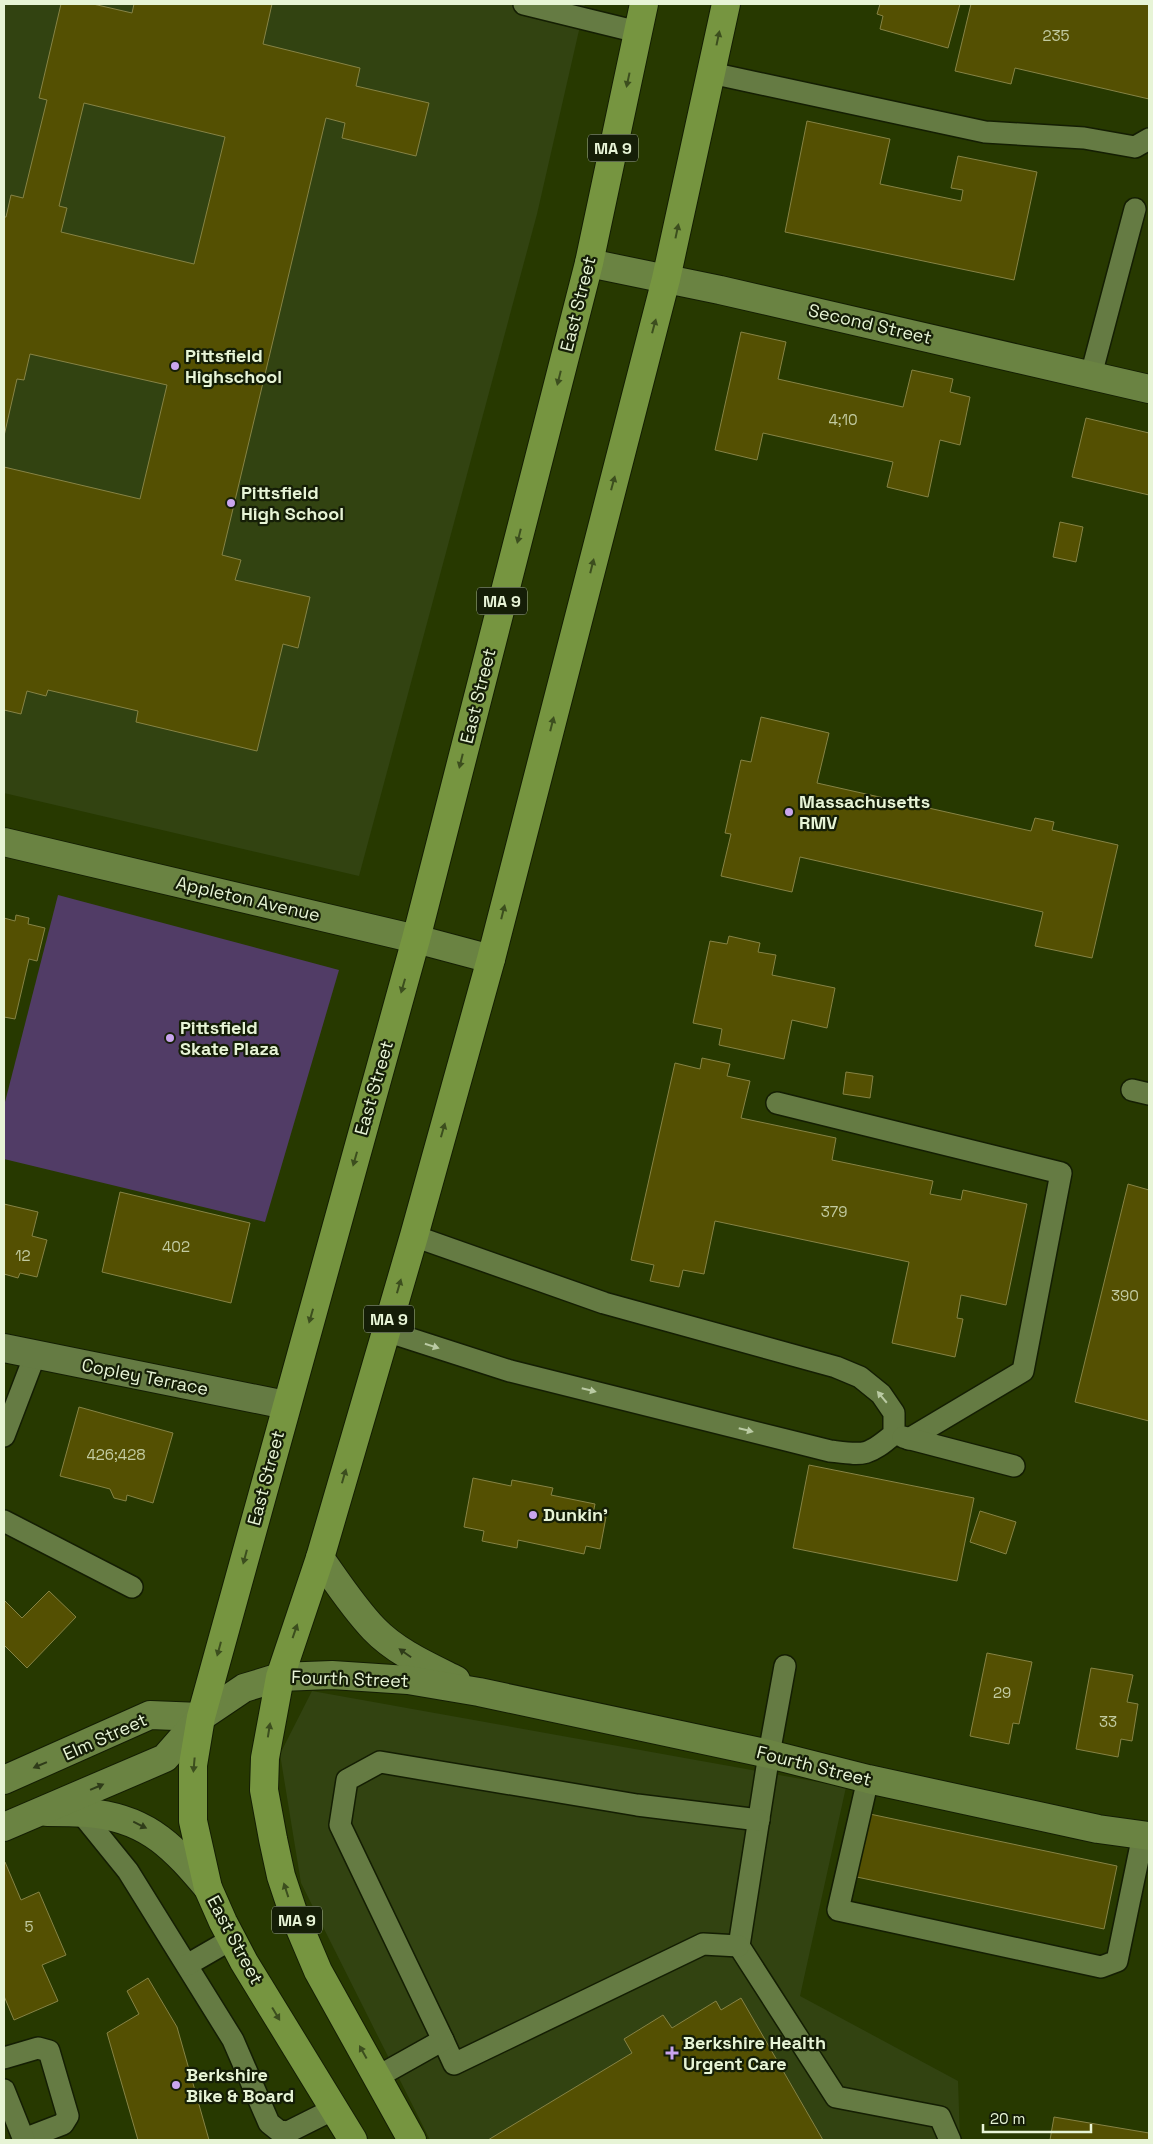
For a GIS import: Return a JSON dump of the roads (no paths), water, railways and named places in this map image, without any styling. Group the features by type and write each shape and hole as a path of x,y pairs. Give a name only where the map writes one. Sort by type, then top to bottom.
{"highway":[{"name":"East Street","path":"353,2140 232,1939 208,1888 193,1821 193,1765 201,1717 416,939 589,264 644,4"},
{"name":"MA 9","path":"412,2140 318,1971 293,1912 281,1876 264,1790 265,1758 280,1677 320,1558 414,1236 491,959 666,279 726,4"}],"street":[{"name":"Second Street","path":"589,264 720,290 1149,389"},
{"name":"Appleton Avenue","path":"4,842 416,939 491,959"},
{"name":"Copley Terrace","path":"4,1348 286,1405"},
{"name":"Fourth Street","path":"320,1558 346,1596 375,1630 410,1657 479,1692"},
{"name":"Fourth Street","path":"201,1717 244,1688 280,1677 332,1675 408,1680 479,1692 769,1754 868,1779 1098,1829 1146,1835"},
{"name":"Elm Street","path":"4,1780 150,1715 201,1717"},
{"path":"4,1827 165,1758 201,1717"},
{"path":"40,1811 81,1813 117,1818 136,1824 155,1834 184,1859 208,1888"}],"lane":[{"path":"524,4 638,32"},
{"path":"711,73 984,132 1084,138 1135,146 1149,138"},
{"path":"1091,375 1135,209"},
{"path":"386,1332 510,1371 830,1451 854,1454 873,1452 1023,1371 1061,1173 777,1103"},
{"path":"414,1236 604,1303 836,1367 860,1377 881,1394 894,1413 902,1437"},
{"path":"4,1436 35,1354"},
{"path":"902,1437 1014,1466"},
{"path":"4,1521 132,1586"},
{"path":"785,1666 769,1754 739,1946 836,2097 940,2117 950,2140"},
{"path":"739,1946 703,1944 454,2064 340,1825 347,1780 380,1762 637,1805 759,1820"},
{"path":"868,1779 838,1910 1100,1967 1117,1961 1146,1835"},
{"path":"81,1813 128,1871 233,2040 269,2123 279,2131 288,2132 334,2110"},
{"path":"187,1966 232,1939"},
{"path":"377,2077 443,2040"},
{"path":"4,2058 38,2048 48,2051 52,2055 68,2116 63,2124 24,2140 4,2090"}],"place":[{"name":"Pittsfield Highschool","path":"175,366"},
{"name":"Pittsfield High School","path":"231,503"},
{"name":"Massachusetts RMV","path":"789,812"},
{"name":"Pittsfield Skate Plaza","path":"170,1038"},
{"name":"Dunkin'","path":"533,1515"},
{"name":"Berkshire Health Urgent Care","path":"672,2053"},
{"name":"Berkshire Bike & Board","path":"176,2085"}]}
